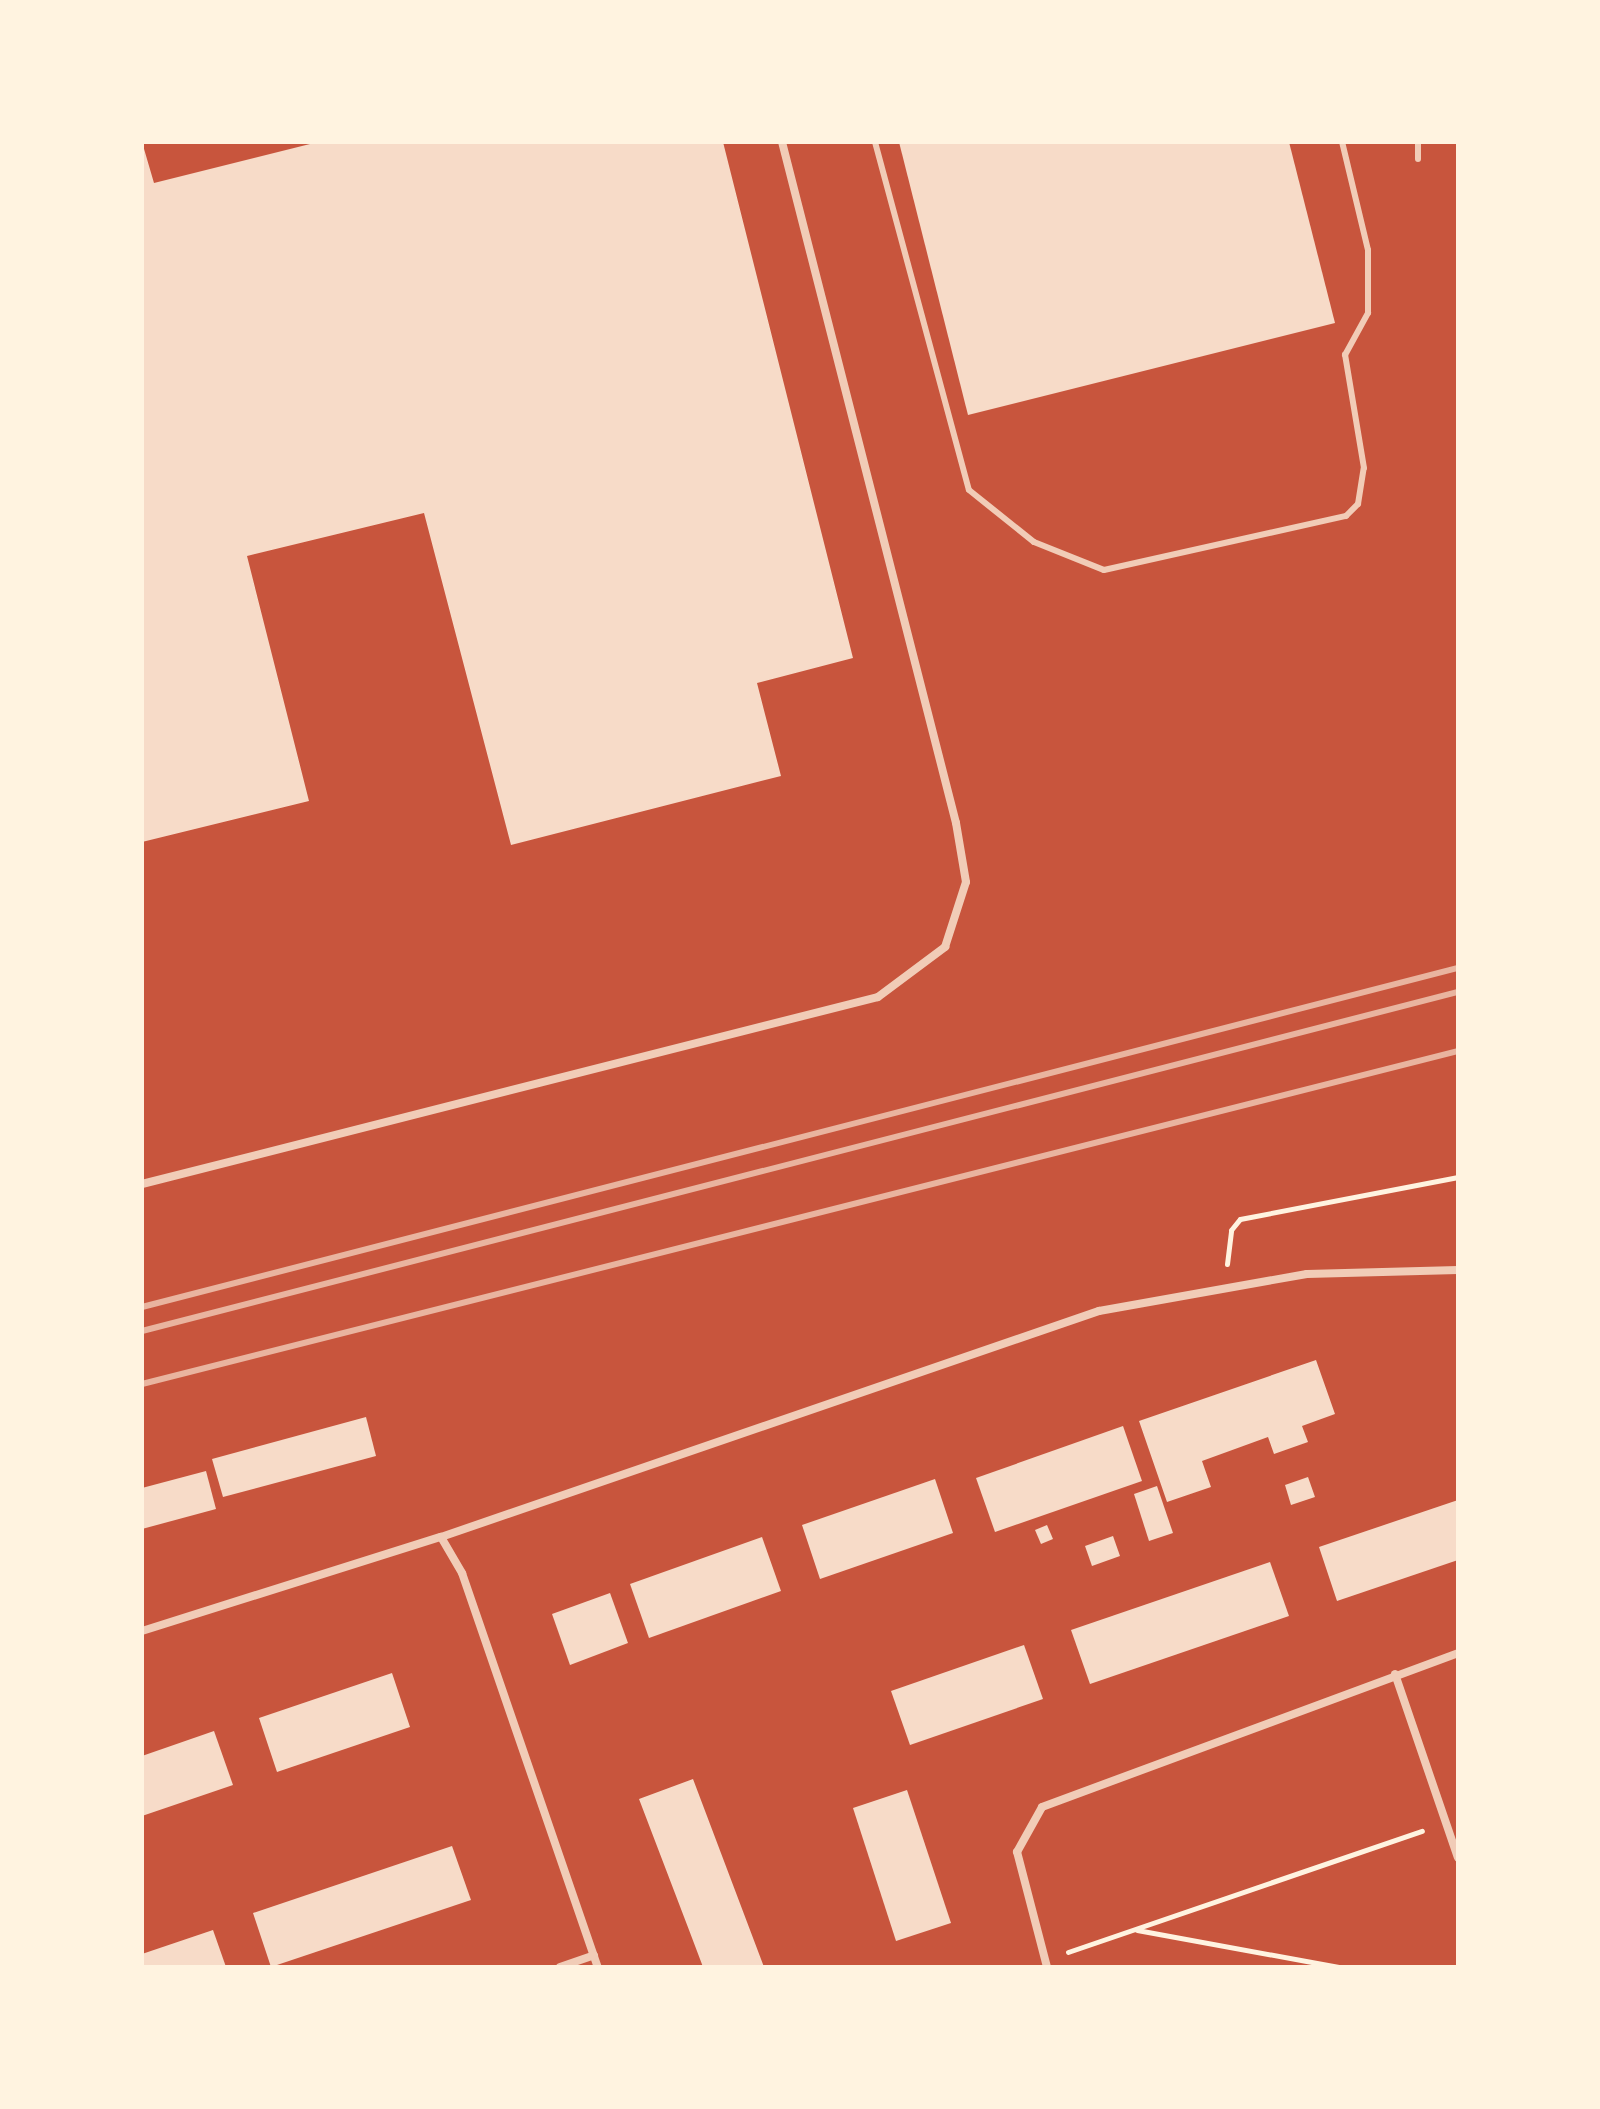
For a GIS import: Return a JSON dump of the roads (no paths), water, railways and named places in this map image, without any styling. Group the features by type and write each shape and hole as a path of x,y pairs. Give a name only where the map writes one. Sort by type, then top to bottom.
{"street":[{"path":"142,1184 878,997 945,947 966,882 956,823 782,142"},
{"path":"142,1631 441,1537 1054,1324 1225,1285 1458,1270"},
{"path":"441,1537 462,1573 598,1967"},
{"path":"1046,1964 1017,1852 1042,1807 1458,1653"},
{"path":"1395,1674 1458,1858"},
{"path":"560,1967 594,1955"}],"lane":[{"path":"875,142 969,490 1034,542 1104,570 1346,516 1358,504 1364,468 1345,355 1368,313 1368,250 1342,142"},
{"path":"1418,142 1418,159"}],"railway":[{"path":"142,1307 1458,968"},
{"path":"142,1331 1458,992"},
{"path":"142,1384 1458,1051"}]}
